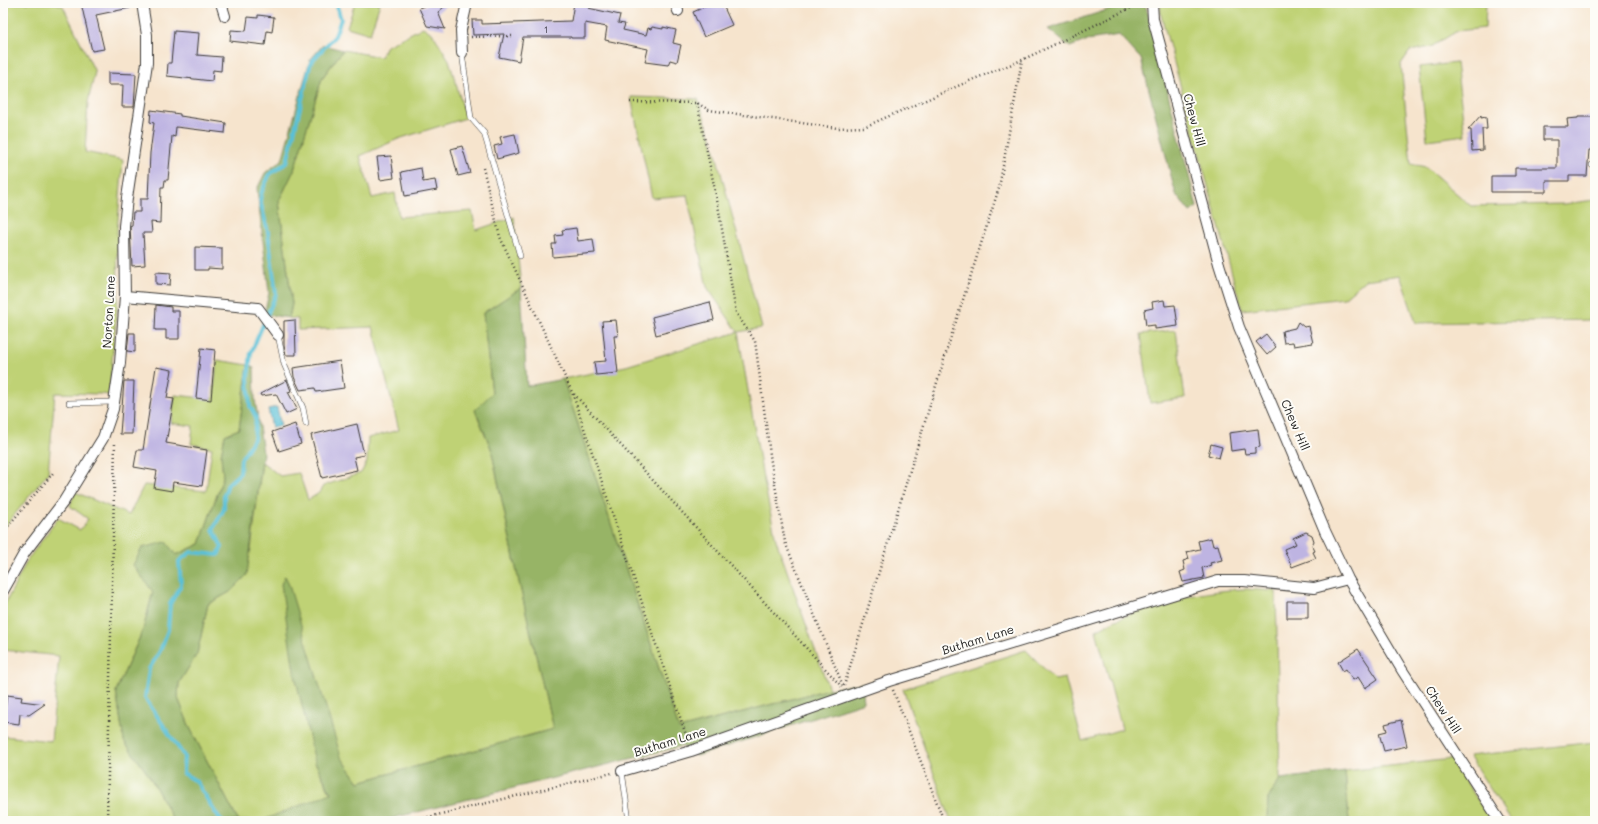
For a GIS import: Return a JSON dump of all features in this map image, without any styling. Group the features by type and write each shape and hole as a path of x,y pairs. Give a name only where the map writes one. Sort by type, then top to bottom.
{"street":[{"name":"Norton Lane","path":"3,591 26,552 64,501 103,438 114,402 120,362 124,296 124,226 147,63 146,35 142,3"},
{"path":"222,3 225,16"},
{"path":"462,53 461,30 467,3"},
{"name":"Chew Hill","path":"1152,3 1153,19 1217,256 1239,327 1325,531 1348,579 1402,670 1500,821"},
{"path":"124,296 258,308 278,335"},
{"name":"Butham Lane","path":"622,771 692,751 845,692 889,681 1218,581 1244,581 1314,588 1348,579"}],"lane":[{"path":"462,53 471,118 484,133 520,256"},
{"path":"278,335 284,364 304,408 306,424"},
{"path":"69,403 114,402"},
{"path":"622,771 629,821"}],"path":[{"path":"630,102 697,104 709,110 837,128 864,127 974,79 1022,60 1141,3"},
{"path":"461,37 513,36"},
{"path":"845,692 950,340 999,188 1022,60"},
{"path":"697,104 718,205 736,313 755,341 771,462 784,542 845,692"},
{"path":"483,165 500,237 572,392 692,751"},
{"path":"572,392 845,692"},
{"path":"107,821 115,437"},
{"path":"3,532 53,473"},
{"path":"889,681 944,821"},
{"path":"412,821 622,771"}],"green space":[{"path":"3,3 55,3 63,6 95,72 88,102 85,152 123,160 117,232 118,297 109,395 55,393 48,473 3,529"},
{"path":"355,3 380,3 370,34 347,27"},
{"path":"1129,3 1142,3 1146,7 1197,207 1190,212 1176,195 1141,59 1119,35 1088,40 1070,47 1048,29"},
{"path":"1160,3 1486,3 1485,28 1457,31 1431,47 1410,51 1401,64 1411,164 1426,167 1471,206 1564,204 1595,200 1595,320 1416,323 1400,275 1365,280 1344,298 1242,310 1161,15"},
{"path":"423,27 433,34 449,60 466,118 398,139 360,156 372,198 395,193 399,217 472,211 476,230 514,217 521,288 483,313 492,393 475,410 491,448 519,582 553,729 359,782 341,757 315,762 331,794 267,819 266,821 239,821 190,728 178,698 179,683 197,654 208,604 230,592 251,550 262,462 280,476 299,473 308,500 319,493 323,486 361,473 367,462 368,438 399,430 373,327 298,330 298,319 289,318 292,304 279,201 294,170 322,78 343,50 381,57 385,47"},
{"path":"323,45 343,50 322,78 294,170 279,201 292,304 289,318 264,314 269,293 257,189 265,173 282,160 310,60"},
{"path":"1456,63 1465,135 1427,140 1419,67"},
{"path":"631,97 698,99 713,143 762,328 738,332 707,287 687,195 652,198"},
{"path":"521,288 527,386 563,379 679,729 829,689 862,683 864,702 697,756 682,746 381,821 266,821 266,819 331,793 315,762 294,671 281,584 285,576 341,757 359,782 553,729 519,582 491,448 475,410 492,393 483,313"},
{"path":"1176,330 1185,398 1150,403 1141,334"},
{"path":"738,332 762,472 776,540 829,689 679,729 563,379 626,366"},
{"path":"217,360 248,365 239,429 225,435 221,455 223,477 200,544 176,555 153,591 143,630 116,691 124,741 150,777 174,821 3,821 3,736 51,741 59,656 3,650 3,609 6,602 28,559 58,518 80,530 88,519 70,506 75,492 129,515 144,485 206,491 212,448 191,444 193,426 171,423 175,395 213,399"},
{"path":"248,365 254,367 255,399 263,453 247,575 230,592 208,604 197,654 179,683 178,698 190,728 239,821 174,821 150,777 124,741 116,691 143,630 153,592 133,565 142,548 166,542 176,555 200,544 223,477 221,455 225,435 239,429"},
{"path":"1245,589 1276,591 1280,779 1268,799 1267,821 951,821 903,689 1026,650 1055,680 1065,678 1082,741 1122,729 1096,630 1113,621 1168,601 1226,590"},
{"path":"1595,742 1595,821 1511,821 1469,756"},
{"path":"1452,759 1491,821 1349,821 1345,771"},
{"path":"1345,771 1349,821 1267,821 1268,799 1280,779"}],"water":[{"path":"277,407 281,426 272,428 268,409"}],"building":[{"path":"81,3 130,3 130,8 96,15 104,49 92,51"},
{"path":"431,3 449,3 438,12 445,29 427,26 419,8"},
{"path":"574,3 589,5 588,8 620,15 618,23 625,24 623,30 646,35 648,28 651,29 652,27 663,29 663,27 676,30 673,43 681,45 677,62 670,60 668,65 645,62 648,49 605,40 607,27 585,23 585,38 523,37 519,61 499,57 504,34 473,35 472,20 482,20 482,24 571,21"},
{"path":"714,3 722,3 732,25 704,37 693,12"},
{"path":"258,15 274,17 272,32 267,31 265,45 230,41 231,30 246,31 248,17 258,18"},
{"path":"174,31 199,33 197,55 222,57 221,71 213,70 212,81 167,76 168,63 171,63"},
{"path":"108,73 136,74 134,107 122,107 123,85 108,85"},
{"path":"151,110 226,123 225,133 176,127 175,137 172,136 168,180 165,180 164,187 161,187 160,223 151,222 152,233 143,233 145,265 132,266 130,226 132,225 133,212 140,212 140,199 148,199 150,153 154,123 150,122"},
{"path":"1481,115 1481,118 1486,117 1487,129 1482,129 1483,150 1472,151 1471,130 1468,130"},
{"path":"1578,117 1595,117 1595,150 1589,150 1587,176 1569,176 1569,181 1546,181 1546,192 1491,192 1491,176 1515,176 1515,168 1557,168 1557,140 1543,140 1543,127 1568,127 1567,119"},
{"path":"515,134 519,153 497,159 494,146 502,144 500,137"},
{"path":"462,146 470,173 458,176 451,149"},
{"path":"391,156 394,178 380,180 377,157"},
{"path":"421,168 423,182 435,180 437,190 405,196 401,172"},
{"path":"576,228 578,241 593,239 595,253 553,257 552,244 556,244 555,236 563,235 562,230"},
{"path":"195,247 222,248 222,269 208,268 208,270 195,270"},
{"path":"156,272 171,273 170,285 156,284"},
{"path":"1164,300 1165,306 1175,305 1178,326 1155,329 1155,325 1146,326 1144,310 1153,308 1152,302"},
{"path":"710,302 714,320 656,335 652,317"},
{"path":"156,305 171,307 171,311 179,311 179,339 166,339 166,330 155,330"},
{"path":"295,320 296,355 286,355 284,346 284,321"},
{"path":"616,320 618,336 614,336 618,373 596,375 594,362 606,361 602,321"},
{"path":"1298,322 1304,327 1309,326 1313,343 1294,346 1293,342 1284,343 1282,331 1295,328"},
{"path":"129,333 135,333 135,352 127,351"},
{"path":"1266,334 1276,347 1267,355 1256,342"},
{"path":"201,348 215,350 211,400 196,398"},
{"path":"340,361 344,388 316,392 315,388 300,390 294,377 293,368"},
{"path":"156,367 172,370 167,398 174,399 166,443 207,450 202,486 173,482 172,491 154,488 157,471 134,467 137,450 143,450"},
{"path":"287,380 291,391 288,392 297,409 286,414 276,394 261,396 260,394"},
{"path":"124,381 134,381 132,434 120,434"},
{"path":"295,424 301,444 279,451 272,432"},
{"path":"357,424 364,455 354,457 357,470 322,478 311,435"},
{"path":"1258,429 1260,447 1255,448 1255,453 1245,454 1244,449 1231,451 1229,433"},
{"path":"1211,444 1222,447 1219,458 1208,455"},
{"path":"1306,532 1312,535 1314,541 1312,545 1315,551 1313,552 1316,558 1292,567 1284,549 1296,544 1293,538"},
{"path":"1211,538 1213,546 1218,545 1222,560 1210,563 1211,565 1202,568 1204,578 1183,582 1180,572 1185,570 1183,561 1189,559 1187,552 1200,549 1198,541"},
{"path":"1287,601 1308,601 1308,618 1287,618"},
{"path":"1358,649 1378,679 1365,688 1358,677 1353,680 1346,669 1343,671 1338,662"},
{"path":"7,695 22,697 21,701 45,704 29,715 20,714 19,724 3,722 3,711 5,711"},
{"path":"1401,720 1407,746 1384,751 1379,733 1387,731 1385,724"}],"waterway":[{"path":"222,821 196,781 183,773 184,756 145,698 149,669 160,651 168,630 170,604 181,585 179,561 191,552 218,555 222,547 213,529 224,509 224,495 228,484 240,473 241,459 254,439 256,417 250,406 248,378 251,353 276,294 268,232 260,200 262,191 270,174 287,162 311,62 335,36 341,19 336,3"}]}
